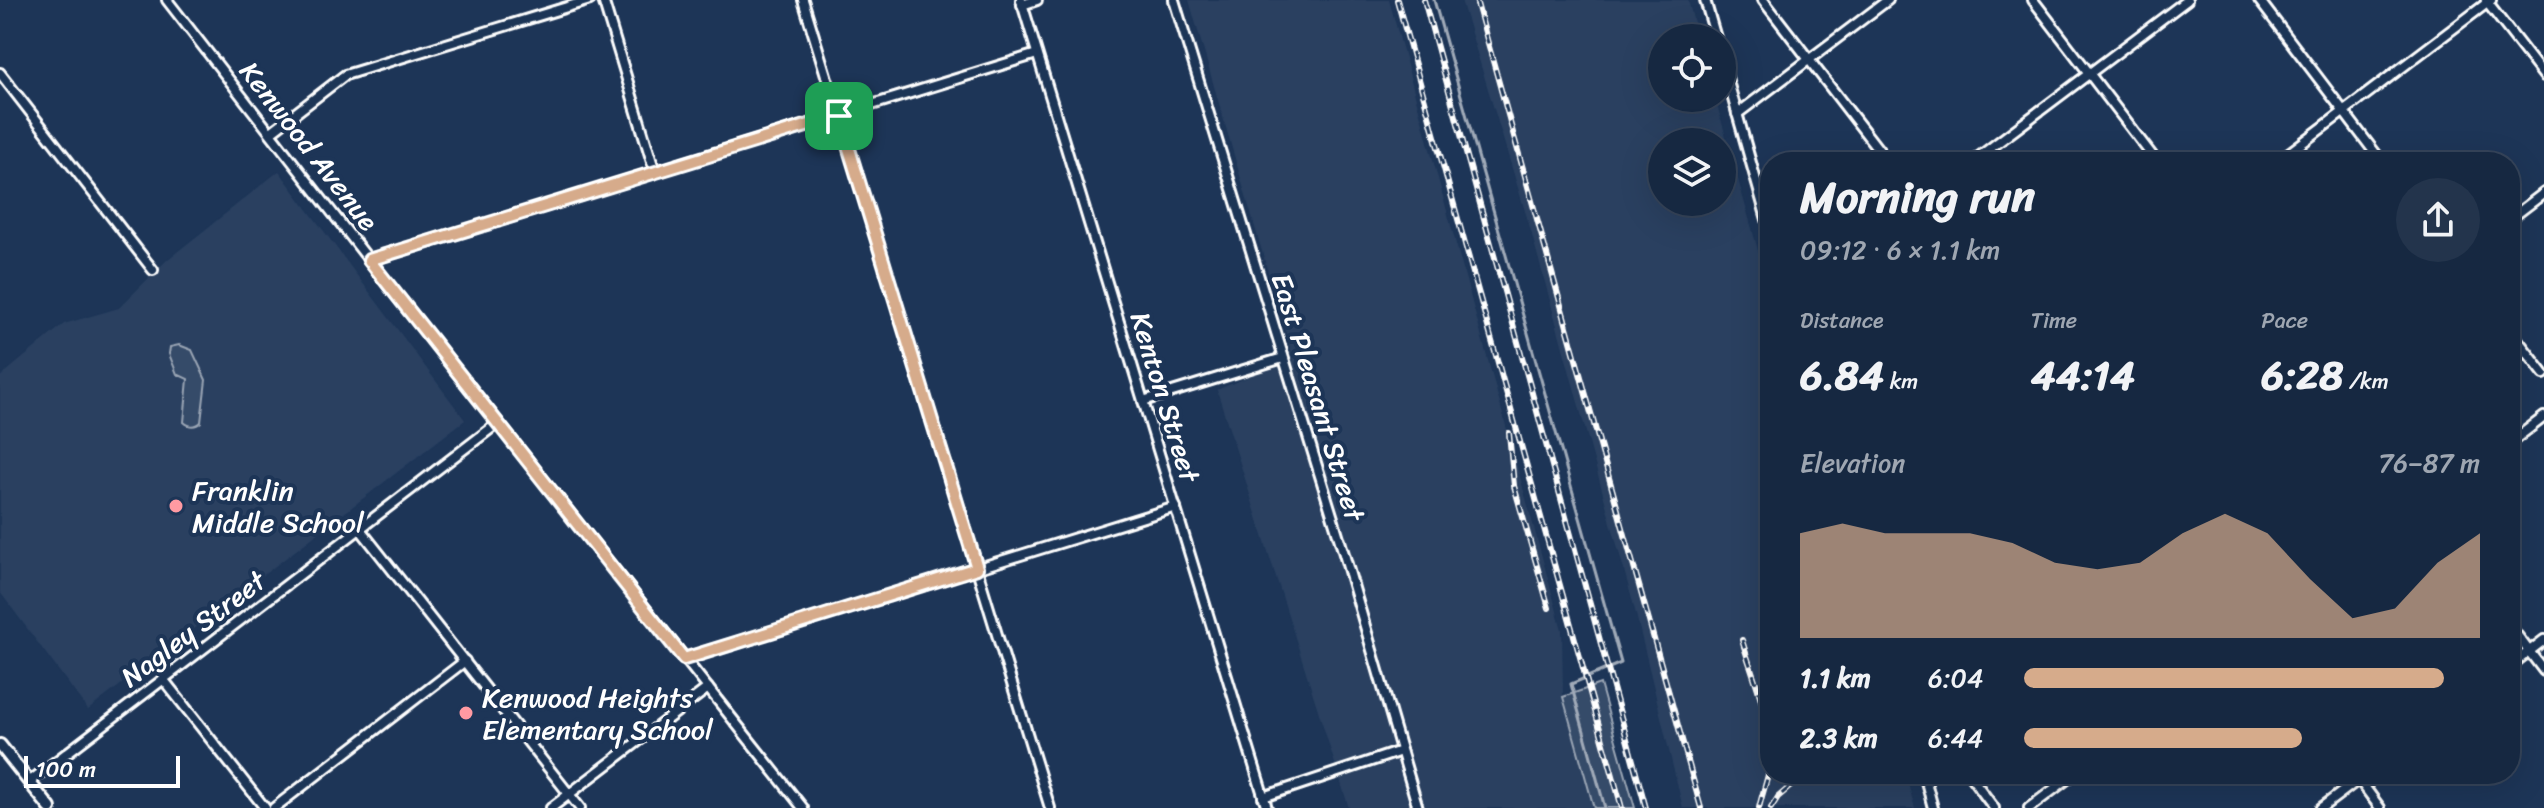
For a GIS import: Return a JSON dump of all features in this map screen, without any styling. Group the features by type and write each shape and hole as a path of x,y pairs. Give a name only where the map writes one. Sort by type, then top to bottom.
{"street":[{"name":"Kenwood Avenue","path":"167,0 803,808"},
{"path":"271,132 345,75 590,0"},
{"path":"603,0 655,172"},
{"path":"803,0 1050,808"},
{"path":"1022,2 1037,0"},
{"name":"East Pleasant Street","path":"1174,0 1349,570 1418,808"},
{"path":"1705,0 1712,24"},
{"path":"1763,0 1880,152"},
{"path":"1737,114 1888,0"},
{"path":"2033,0 2149,152"},
{"path":"1985,152 2187,0"},
{"path":"2259,0 2374,152"},
{"path":"2290,152 2488,1 2544,76"},
{"name":"Kenton Street","path":"1022,2 1267,808"},
{"path":"369,260 1037,54"},
{"path":"0,73 153,270"},
{"path":"1736,110 1760,195"},
{"path":"2520,211 2544,193"},
{"path":"2520,343 2544,374"},
{"path":"1143,401 1283,358"},
{"path":"2520,435 2544,417"},
{"name":"Nagley Street","path":"29,782 498,423"},
{"path":"684,659 1176,507"},
{"path":"360,529 580,808"},
{"path":"2520,639 2544,671"},
{"path":"2520,658 2544,640"},
{"path":"274,808 465,661"},
{"path":"163,679 265,808"},
{"path":"551,808 708,688"},
{"path":"0,745 50,808"},
{"path":"1263,797 1401,751"},
{"path":"1927,784 1933,808"},
{"path":"1976,784 1994,808"},
{"path":"2029,808 2061,784"},
{"path":"2321,808 2350,784"},
{"path":"2365,784 2380,808"}],"shaded area":[{"path":"1189,0 1389,0 1562,630 1563,697 1594,808 1349,808 1217,390 1293,358"},
{"path":"1461,0 1688,0 1694,24 1648,24 1648,112 1719,112 1723,128 1648,128 1648,216 1736,216 1736,172 1760,258 1760,784 1908,784 1915,808 1683,808 1635,610 1529,224"},
{"name":"Franklin Middle School","path":"279,171 465,420 88,710 0,592 0,377 64,324 119,308 167,260"},
{"path":"179,345 192,350 206,380 201,422 195,426 184,422 188,379 177,374 169,354 170,347"},
{"path":"1600,684 1635,808 1594,808 1563,697"}],"waterway":[{"path":"1434,0 1621,663 1571,684 1605,808"}],"railway":[{"path":"1397,0 1622,808"},
{"path":"1424,0 1646,808"},
{"path":"1476,0 1701,808"},
{"path":"1509,433 1514,486 1549,608"},
{"path":"1742,640 1760,695"},
{"path":"1759,808 1765,784"},
{"path":"1771,808 1793,784"}],"place":[{"name":"Franklin Middle School","path":"176,506"},
{"name":"Kenwood Heights Elementary School","path":"466,713"}],"route":[{"path":"839,116 977,568 684,659 369,260 839,116"}]}
